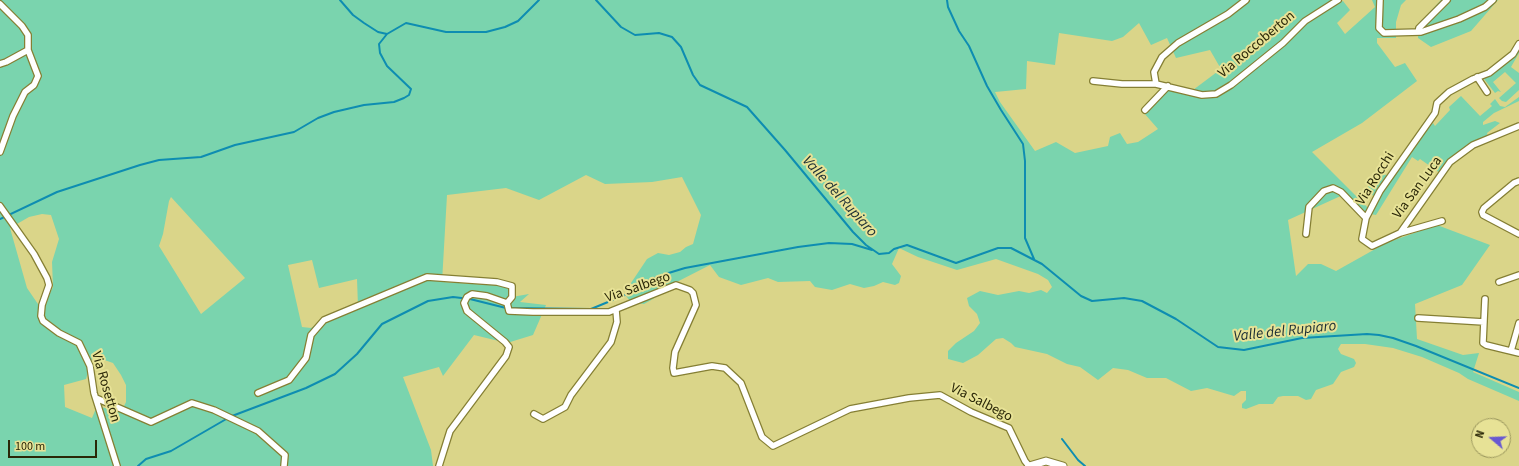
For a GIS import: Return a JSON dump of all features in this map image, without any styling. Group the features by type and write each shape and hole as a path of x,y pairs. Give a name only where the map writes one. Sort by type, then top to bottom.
{"street":[{"path":"1156,84 1154,72 1162,57 1178,43 1228,14 1246,0"},
{"name":"Via Roccoberton","path":"1094,81 1122,84 1156,84 1202,95 1216,94 1231,85 1283,43 1305,21 1338,0"},
{"path":"1380,0 1379,28 1384,33 1418,32 1460,19 1485,7 1493,0"},
{"path":"1418,32 1419,28 1447,0"},
{"path":"0,4 22,26 28,35 28,50 38,76 34,85 25,92 13,116 0,152"},
{"name":"Via Rocchi","path":"1442,221 1400,233 1372,246 1362,239 1366,218 1380,191 1435,113 1437,103 1448,92 1477,77 1489,73 1513,54 1519,44"},
{"path":"0,64 28,50"},
{"path":"1477,77 1487,92"},
{"path":"1145,110 1168,86"},
{"name":"Via San Luca","path":"1400,233 1450,162 1473,145 1519,126"},
{"path":"1519,182 1514,184 1490,203 1482,212 1483,215 1519,234"},
{"path":"1306,234 1309,207 1324,191 1333,188 1341,192 1366,218"},
{"name":"Via Rosetton","path":"0,206 34,254 47,278 49,285 42,305 41,316 43,321 59,333 79,343 90,366 96,398 117,466"},
{"path":"1499,282 1519,275"},
{"name":"Via Salbego","path":"258,393 289,380 306,358 311,336 324,320 427,277 497,282 512,286 512,297 508,303 509,311 575,313 610,312 676,285 690,290 693,293 696,305 675,352 673,368 674,373 712,366 725,368 741,383 762,438 773,446 850,409 909,398 940,395 971,412 1009,428 1025,461 1029,466"},
{"path":"440,466 450,431 506,356 509,347 467,311 466,300 472,294 487,296 508,303"},
{"path":"1485,298 1483,343 1519,353"},
{"path":"534,414 543,419 565,406 571,395 611,342 617,322 616,310"},
{"path":"1418,318 1484,322"},
{"path":"1511,351 1519,323"},
{"path":"96,398 151,422 192,403 227,415 258,431 285,455 284,466"},
{"path":"1029,466 1046,461 1063,466"}],"green space":[{"path":"0,0 1334,0 1335,3 1343,1 1350,10 1337,23 1345,34 1375,7 1372,0 1406,0 1401,5 1396,22 1396,38 1377,38 1377,43 1395,67 1405,63 1417,81 1362,123 1312,152 1368,208 1374,198 1368,186 1378,174 1388,175 1405,151 1407,153 1433,123 1435,126 1450,110 1449,107 1461,96 1480,116 1492,106 1490,104 1495,99 1500,106 1505,107 1519,97 1519,101 1494,113 1483,122 1483,125 1495,121 1500,123 1487,133 1488,138 1473,145 1440,173 1420,159 1418,161 1412,157 1376,215 1365,213 1345,194 1288,220 1296,276 1308,264 1321,264 1336,271 1386,243 1437,225 1490,245 1462,285 1415,304 1417,339 1463,355 1479,353 1473,372 1519,392 1519,401 1422,357 1393,348 1365,344 1341,344 1338,349 1341,354 1354,359 1356,363 1354,367 1341,372 1333,384 1316,390 1311,399 1306,400 1298,396 1283,396 1278,397 1273,404 1259,404 1246,409 1242,408 1242,404 1246,400 1246,391 1241,391 1234,396 1207,388 1191,391 1166,378 1147,378 1128,370 1113,368 1098,380 1080,367 1067,364 1047,354 1015,347 1003,338 996,339 978,355 963,363 948,359 948,351 956,343 974,331 980,323 977,314 969,306 967,298 980,291 998,295 1019,291 1029,293 1041,290 1047,293 1052,287 1048,280 1038,274 996,259 957,270 918,257 899,248 892,264 901,276 899,283 895,285 883,282 864,288 850,284 832,290 815,287 810,281 778,282 768,278 741,285 719,277 710,265 665,288 653,299 644,304 631,302 626,296 631,283 647,259 658,253 669,255 680,252 693,244 701,215 682,177 652,182 605,184 586,175 539,200 506,188 447,195 442,282 506,286 512,297 529,294 520,302 546,305 533,335 507,343 474,335 443,376 439,367 403,377 431,450 433,466 0,466","holes":["1139,23 1151,45 1167,38 1176,58 1210,50 1221,69 1189,93 1166,90 1144,113 1158,129 1138,142 1127,144 1120,133 1110,137 1108,146 1075,153 1056,142 1035,151 1000,102 995,92 1026,89 1027,61 1055,65 1059,33 1112,41 1123,37","171,197 245,278 201,314 159,246 163,234","42,214 51,215 59,239 52,262 53,287 46,301 40,307 27,288 10,228 29,217","312,260 319,288 357,279 358,306 324,320 311,328 302,327 288,265","93,356 113,363 126,385 126,402 121,412 97,406 92,418 65,407 64,385 86,379"]},
{"path":"1441,0 1498,0 1471,31 1431,47 1418,38 1418,32 1420,23"},
{"path":"1517,51 1519,51 1519,53 1511,67 1519,73 1519,90 1506,102 1502,101 1499,98 1516,83 1505,72 1493,82 1501,92 1498,91 1495,93 1484,79 1505,64"}],"waterway":[{"name":"Valle del Rupiaro","path":"340,0 353,15 364,23 378,32 387,34 406,23 446,32 486,32 505,27 518,21 539,0"},
{"name":"Valle del Rupiaro","path":"596,0 621,27 635,35 659,33 672,37 681,47 693,75 700,85 747,107 853,232 866,245 879,254 889,253 894,249 907,245 956,263 998,248 1011,248 1042,264 1081,296 1092,301 1124,298 1142,301 1176,319 1218,347 1244,350 1302,338 1367,334 1379,335 1416,346 1519,388"},
{"path":"947,0 948,7 959,31 969,46 987,86 1023,144 1025,161 1025,238 1034,259"},
{"path":"0,219 57,192 140,165 159,160 201,157 235,145 294,132 318,118 334,112 364,105 394,102 404,98 409,95 411,89 387,66 380,53 379,44 387,34"},
{"path":"232,416 306,388 335,374 357,354 382,324 428,301 453,297 470,299 506,308 591,309 625,295 641,284 662,275 685,268 798,247 829,243 852,244 872,250"},
{"path":"138,466 146,459 171,451 228,418"},
{"path":"1062,439 1078,460 1085,466"}]}
